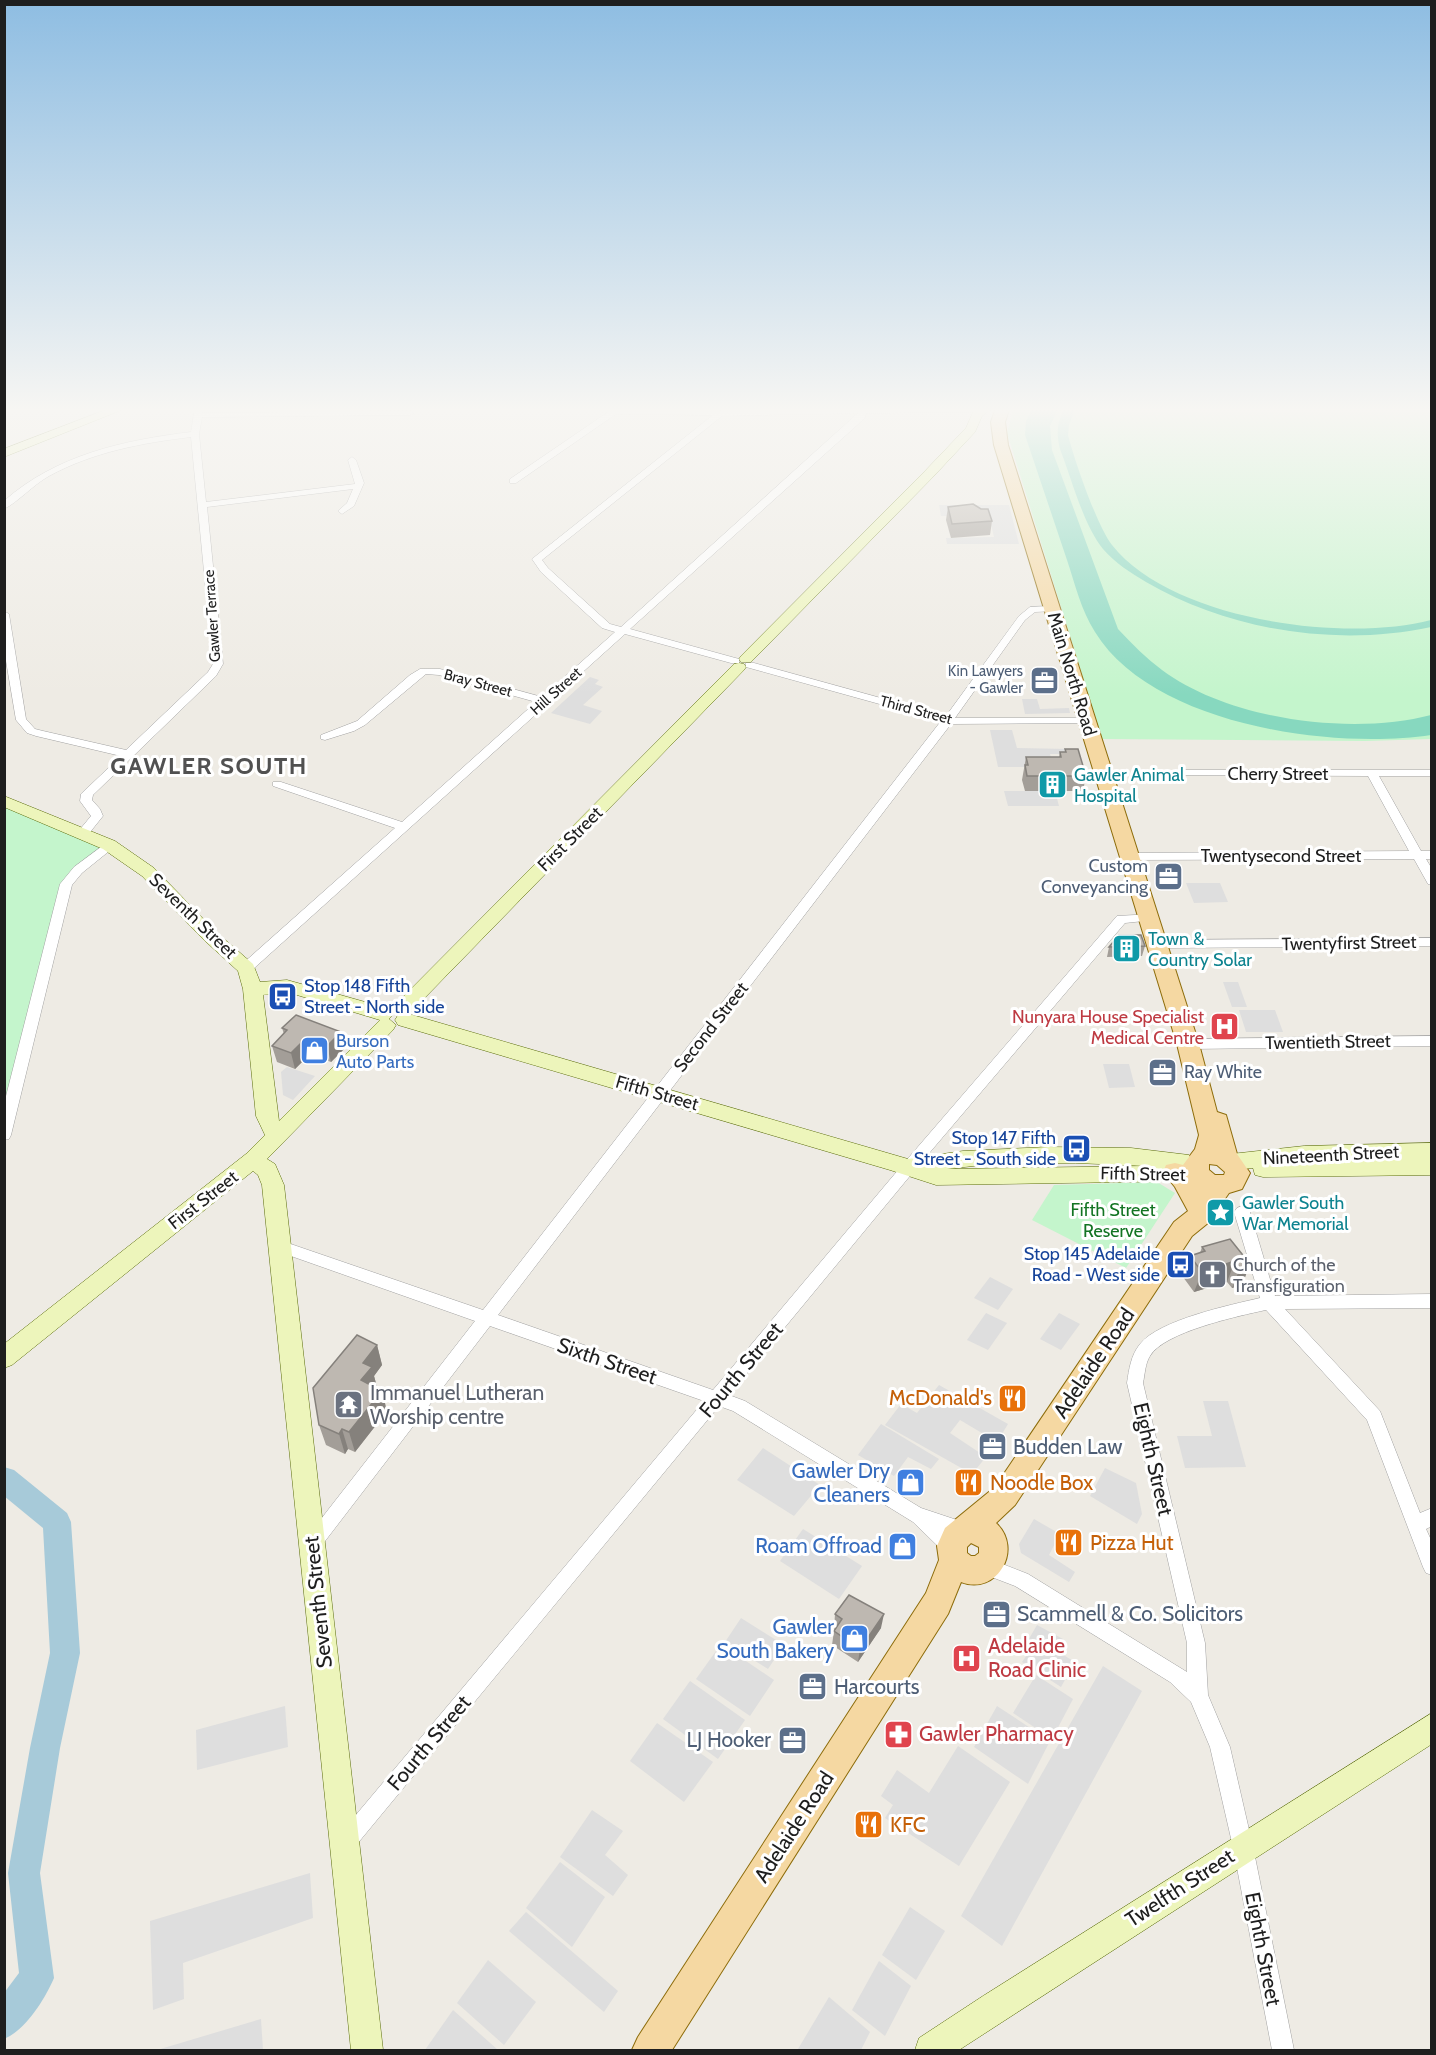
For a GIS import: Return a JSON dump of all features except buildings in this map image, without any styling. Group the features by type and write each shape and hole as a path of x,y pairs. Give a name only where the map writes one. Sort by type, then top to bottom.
{"main road":[{"name":"Main North Road","path":"1019,503 1188,1044"},
{"path":"1188,1044 1222,1132 1209,1173"},
{"name":"Adelaide Road","path":"651,2050 1005,1496 1183,1229 1199,1216 1209,1173"}],"street":[{"path":"202,505 219,503"},
{"path":"342,511 351,503"},
{"name":"Third Street","path":"606,503 537,559 544,570 606,626 948,720 1086,721"},
{"name":"Hill Street","path":"246,968 765,503"},
{"name":"First Street","path":"4,1358 253,1160 900,503"},
{"name":"Gawler Terrace","path":"83,833 97,816 96,811 86,801 87,794 212,675 219,664 202,505"},
{"name":"Second Street","path":"312,1545 948,720 1027,613 1033,609 1051,609"},
{"path":"4,614 21,720 26,726 40,734 128,754"},
{"name":"Bray Street","path":"325,737 361,723 424,671 440,672 544,701"},
{"name":"Cherry Street","path":"1184,773 1431,773"},
{"path":"1372,774 1431,881"},
{"path":"278,784 405,827"},
{"name":"Seventh Street","path":"4,801 109,845 148,872 210,936 246,968 253,989 266,1116 271,1128 279,1134"},
{"path":"4,1135 66,884 78,870 109,845"},
{"name":"Twentysecond Street","path":"1130,857 1431,855"},
{"name":"Fourth Street","path":"344,1844 909,1167 1121,919 1149,917"},
{"name":"Twentyfirst Street","path":"1158,944 1431,942"},
{"name":"Fifth Street","path":"253,989 286,986 909,1167 936,1177 1209,1173"},
{"name":"Twentieth Street","path":"1188,1044 1431,1041"},
{"name":"Nineteenth Street","path":"1209,1173 1304,1154 1431,1151"},
{"name":"Seventh Street","path":"253,1160 267,1170 273,1185 367,2050"},
{"name":"Nineteenth Street","path":"1209,1173 1258,1169 1431,1167"},
{"path":"1242,1212 1269,1303 1374,1416 1424,1520 1431,1567"},
{"name":"Sixth Street","path":"279,1246 486,1320 739,1406 973,1549"},
{"path":"1269,1303 1431,1301"},
{"name":"Eighth Street","path":"1269,1303 1244,1308 1174,1331 1149,1345 1139,1358 1135,1383 1196,1643 1198,1695 1220,1747 1243,1847 1282,2050"},
{"path":"973,1549 1177,1675 1198,1695"},
{"name":"Twelfth Street","path":"931,2050 1431,1727"}],"green space":[{"path":"1029,503 1431,503 1431,739 1365,741 1102,739"},
{"path":"1048,503 1072,503 1118,629 1162,670 1190,687 1221,701 1256,712 1292,719 1365,724 1431,715 1431,735 1390,739 1296,734 1247,724 1200,709 1158,689 1122,664 1095,632 1079,597"},
{"path":"1080,503 1091,503 1112,545 1139,571 1174,592 1216,608 1261,619 1307,626 1353,629 1395,626 1431,620 1431,627 1395,633 1322,634 1248,623 1213,613 1179,599 1123,567 1103,549"},
{"path":"5,801 109,845 70,877 5,1135"},
{"name":"Fifth Street Reserve","path":"1157,1182 1175,1193 1126,1268 1032,1220 1054,1185"}],"shaded area":[{"path":"939,505 1009,505 1019,544 947,544 946,538 994,537 989,516 941,516"},
{"path":"590,677 599,680 595,684 603,687 583,705 602,711 590,724 551,713"},
{"path":"1022,699 1037,699 1040,709 1069,708 1070,713 1025,714"},
{"path":"990,730 1012,730 1017,748 1070,749 1072,754 1050,754 1054,767 998,767"},
{"path":"1004,791 1055,791 1059,806 1008,806"},
{"path":"1186,883 1220,883 1228,902 1194,903"},
{"path":"1223,982 1238,982 1247,1007 1232,1007"},
{"path":"1239,1010 1275,1010 1283,1032 1246,1032"},
{"path":"1103,1064 1129,1064 1135,1087 1109,1088"},
{"path":"287,1067 315,1076 293,1100 283,1095 281,1072"},
{"path":"990,1277 1013,1289 998,1310 974,1298"},
{"path":"986,1313 1007,1323 988,1350 967,1340"},
{"path":"1059,1313 1080,1324 1061,1350 1040,1339"},
{"path":"939,1385 1008,1424 997,1442 960,1420 950,1433 986,1457 972,1474 885,1425 901,1404 917,1413"},
{"path":"1203,1401 1228,1401 1246,1467 1185,1468 1177,1436 1212,1436"},
{"path":"881,1424 939,1459 931,1469 908,1457 894,1476 858,1455"},
{"path":"763,1448 820,1485 794,1516 737,1480"},
{"path":"1105,1468 1136,1483 1142,1514 1137,1524 1090,1496"},
{"path":"1034,1519 1060,1534 1049,1555 1075,1572 1069,1582 1021,1553 1019,1544"},
{"path":"803,1529 862,1566 839,1599 780,1561"},
{"path":"741,1618 784,1645 768,1669 725,1642"},
{"path":"1037,1625 1063,1639 1057,1651 1075,1662 1061,1687 1022,1662 1029,1652 1023,1649"},
{"path":"721,1644 774,1680 750,1716 696,1679"},
{"path":"1103,1666 1142,1691 1002,1946 961,1916"},
{"path":"1036,1675 1073,1699 1052,1739 1013,1713"},
{"path":"690,1681 745,1720 718,1759 663,1719"},
{"path":"285,1706 288,1747 197,1770 196,1730"},
{"path":"997,1706 1050,1741 1028,1784 974,1747"},
{"path":"657,1723 713,1762 684,1802 630,1761"},
{"path":"958,1746 1010,1782 959,1866 885,1818 893,1805 881,1796 897,1770 929,1793"},
{"path":"592,1810 623,1831 605,1855 628,1875 613,1896 560,1857"},
{"path":"560,1862 605,1897 572,1947 526,1908"},
{"path":"310,1873 313,1918 183,1963 184,1999 153,2010 150,1921"},
{"path":"910,1907 945,1931 916,1980 882,1955"},
{"path":"526,1912 618,1991 604,2012 509,1931"},
{"path":"488,1960 536,2002 504,2045 457,2003"},
{"path":"879,1961 911,1986 885,2036 852,2010"},
{"path":"829,1997 870,2032 861,2050 798,2049"},
{"path":"453,2010 498,2050 425,2050"},
{"path":"261,2019 263,2050 157,2050"}],"waterway":[{"path":"4,1479 57,1522 65,1653 45,1748 24,1873 37,1978 4,2022"}],"place":[{"name":"Kin Lawyers - Gawler","path":"1044,680"},
{"name":"Gawler Animal Hospital","path":"1053,785"},
{"name":"Custom Conveyancing","path":"1169,876"},
{"name":"Town & Country Solar","path":"1127,949"},
{"name":"Stop 148 Fifth Street - North side","path":"283,996"},
{"name":"Nunyara House Specialist Medical Centre","path":"1225,1027"},
{"name":"Burson Auto Parts","path":"315,1051"},
{"name":"Ray White","path":"1163,1072"},
{"name":"Stop 147 Fifth Street - South side","path":"1077,1148"},
{"name":"Gawler South War Memorial","path":"1221,1213"},
{"name":"Stop 145 Adelaide Road - West side","path":"1181,1264"},
{"name":"Church of the Transfiguration","path":"1212,1275"},
{"name":"McDonald's","path":"1013,1398"},
{"name":"Immanuel Lutheran Worship centre","path":"349,1405"},
{"name":"Budden Law","path":"992,1447"},
{"name":"Gawler Dry Cleaners","path":"911,1483"},
{"name":"Noodle Box","path":"969,1483"},
{"name":"Pizza Hut","path":"1069,1543"},
{"name":"Roam Offroad","path":"903,1546"},
{"name":"Scammell & Co. Solicitors","path":"996,1614"},
{"name":"Gawler South Bakery","path":"855,1639"},
{"name":"Adelaide Road Clinic","path":"967,1658"},
{"name":"Harcourts","path":"813,1687"},
{"name":"Gawler Pharmacy","path":"898,1734"},
{"name":"LJ Hooker","path":"792,1740"},
{"name":"KFC","path":"869,1825"}],"district":[{"name":"GAWLER SOUTH","path":"209,766"}]}
